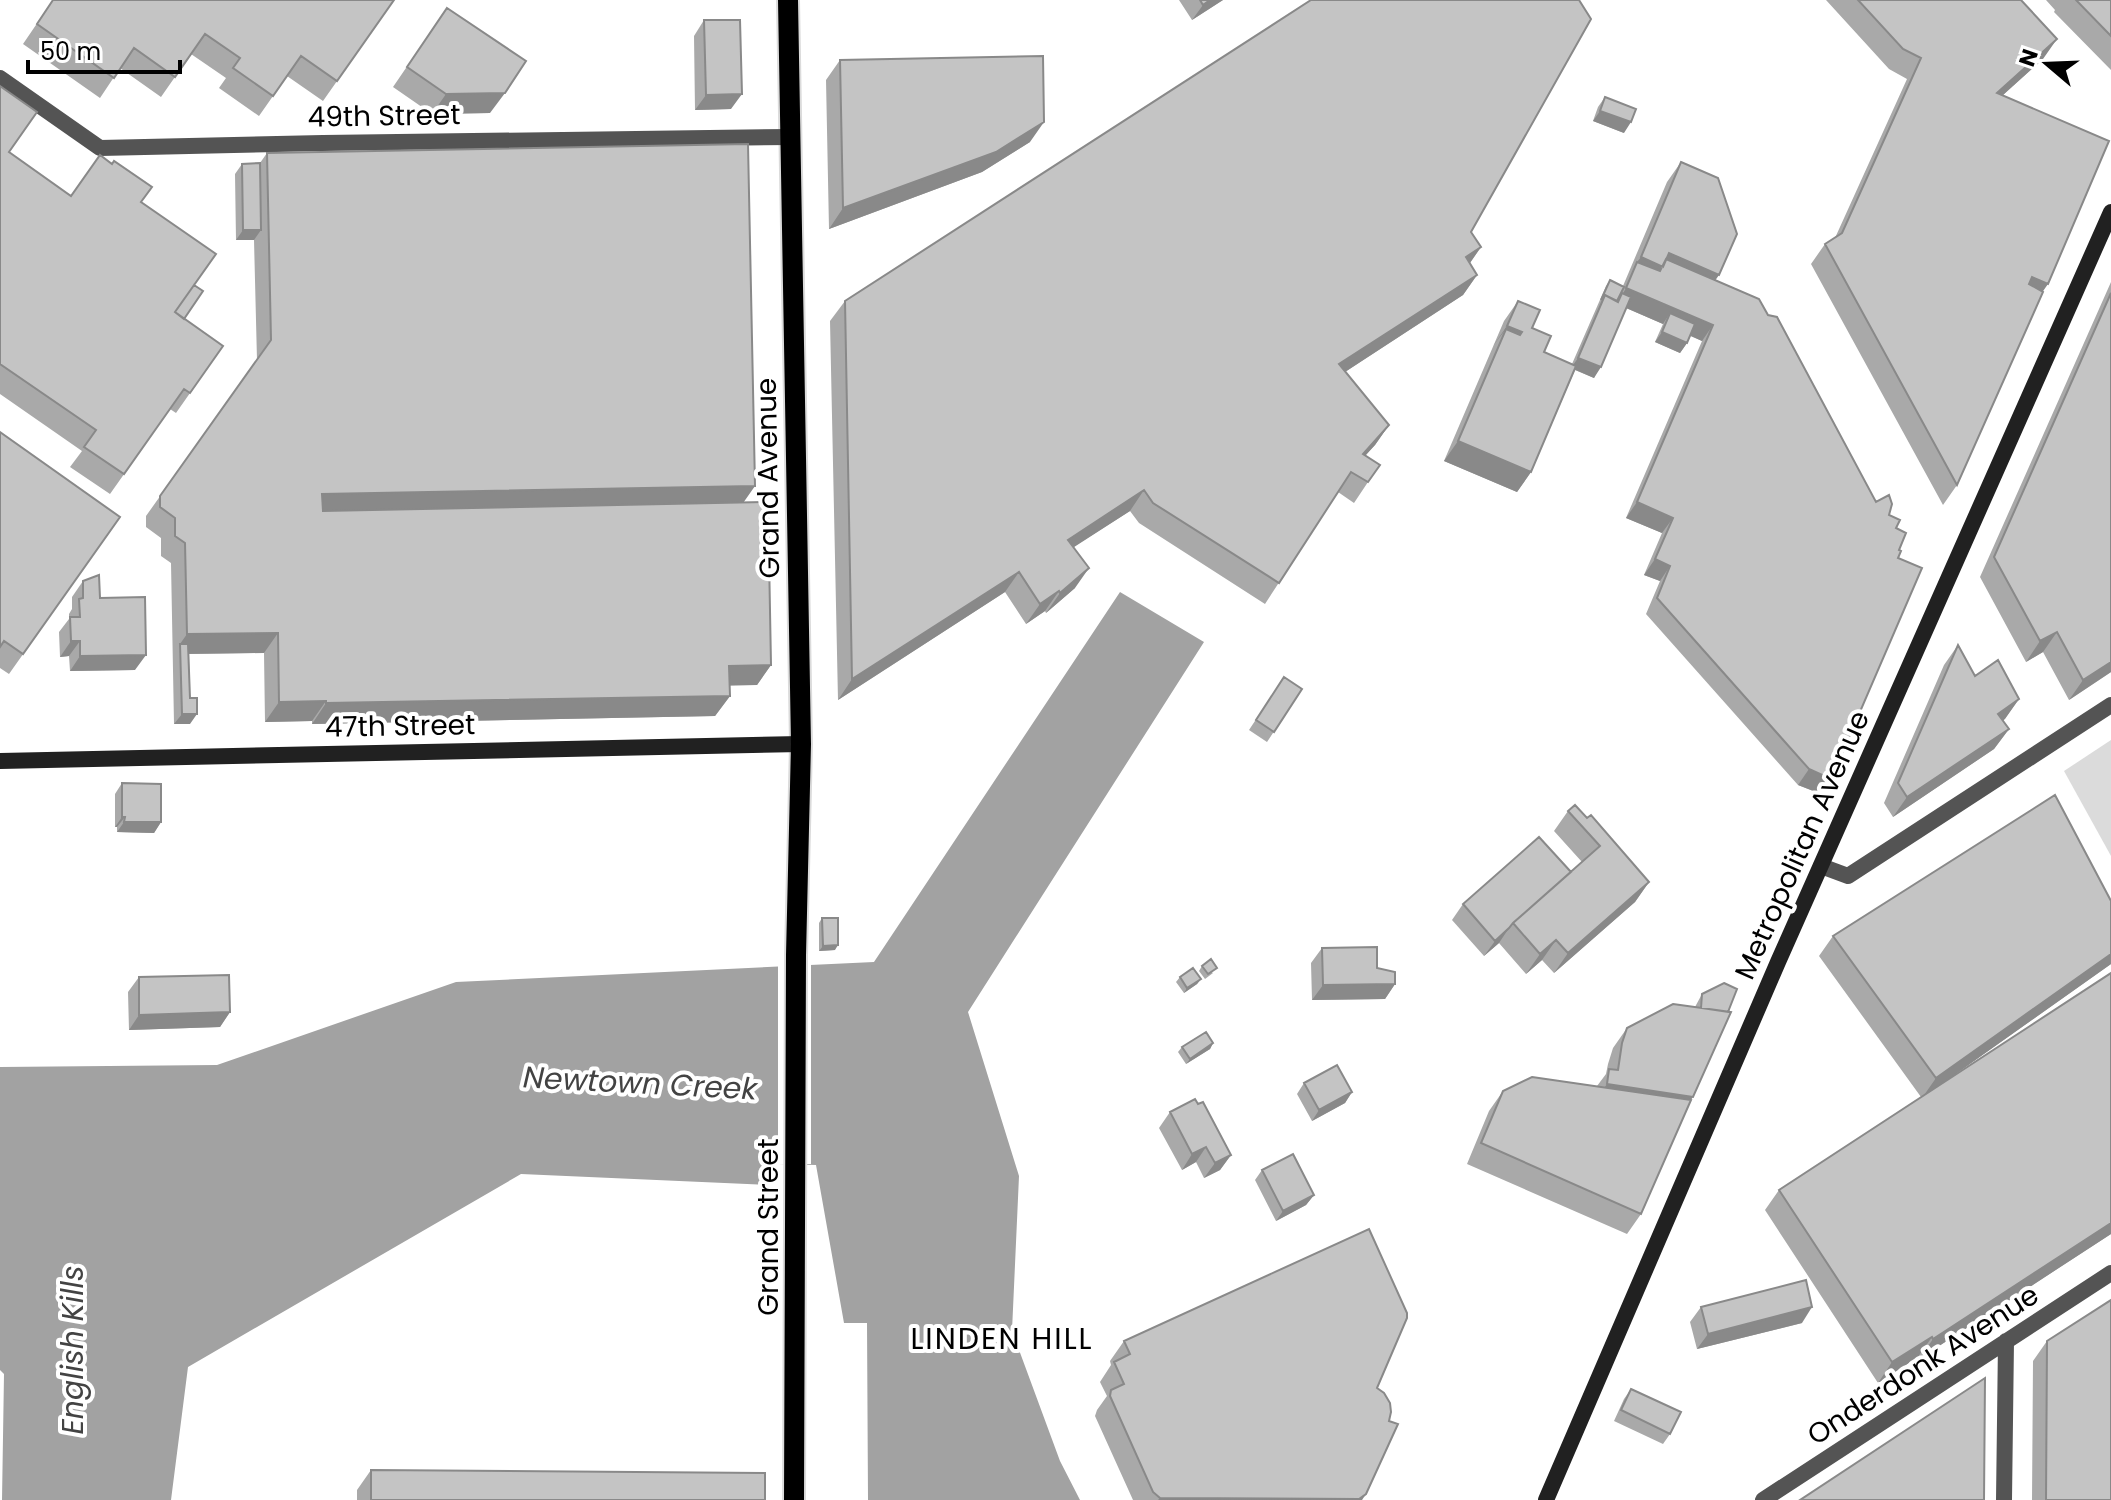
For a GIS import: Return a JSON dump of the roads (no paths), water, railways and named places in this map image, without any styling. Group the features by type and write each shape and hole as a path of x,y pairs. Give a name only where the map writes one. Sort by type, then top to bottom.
{"main road":[{"name":"Grand Avenue","path":"788,0 801,744 796,955"},
{"name":"Metropolitan Avenue","path":"1546,1500 1821,866 2111,212"},
{"name":"47th Street","path":"0,761 801,744"},
{"name":"Grand Street","path":"794,1500 796,955"}],"street":[{"name":"49th Street","path":"0,78 100,148 791,137"},
{"path":"1821,866 1848,876 2111,705"},
{"name":"Onderdonk Avenue","path":"1763,1500 2111,1273"},
{"path":"2004,1500 2006,1341"}],"water":[{"path":"1120,592 1204,642 968,1012 1019,1176 1012,1331 1060,1461 1080,1500 868,1500 867,1323 844,1323 816,1165 778,1164 767,1185 521,1174 188,1367 171,1500 2,1500 4,1374 0,1370 0,1067 217,1065 456,982 874,962"}],"district":[{"name":"LINDEN HILL","path":"1002,1338"}],"water label":[{"name":"Newtown Creek","path":"640,1083"},
{"name":"English Kills","path":"72,1350"}]}
